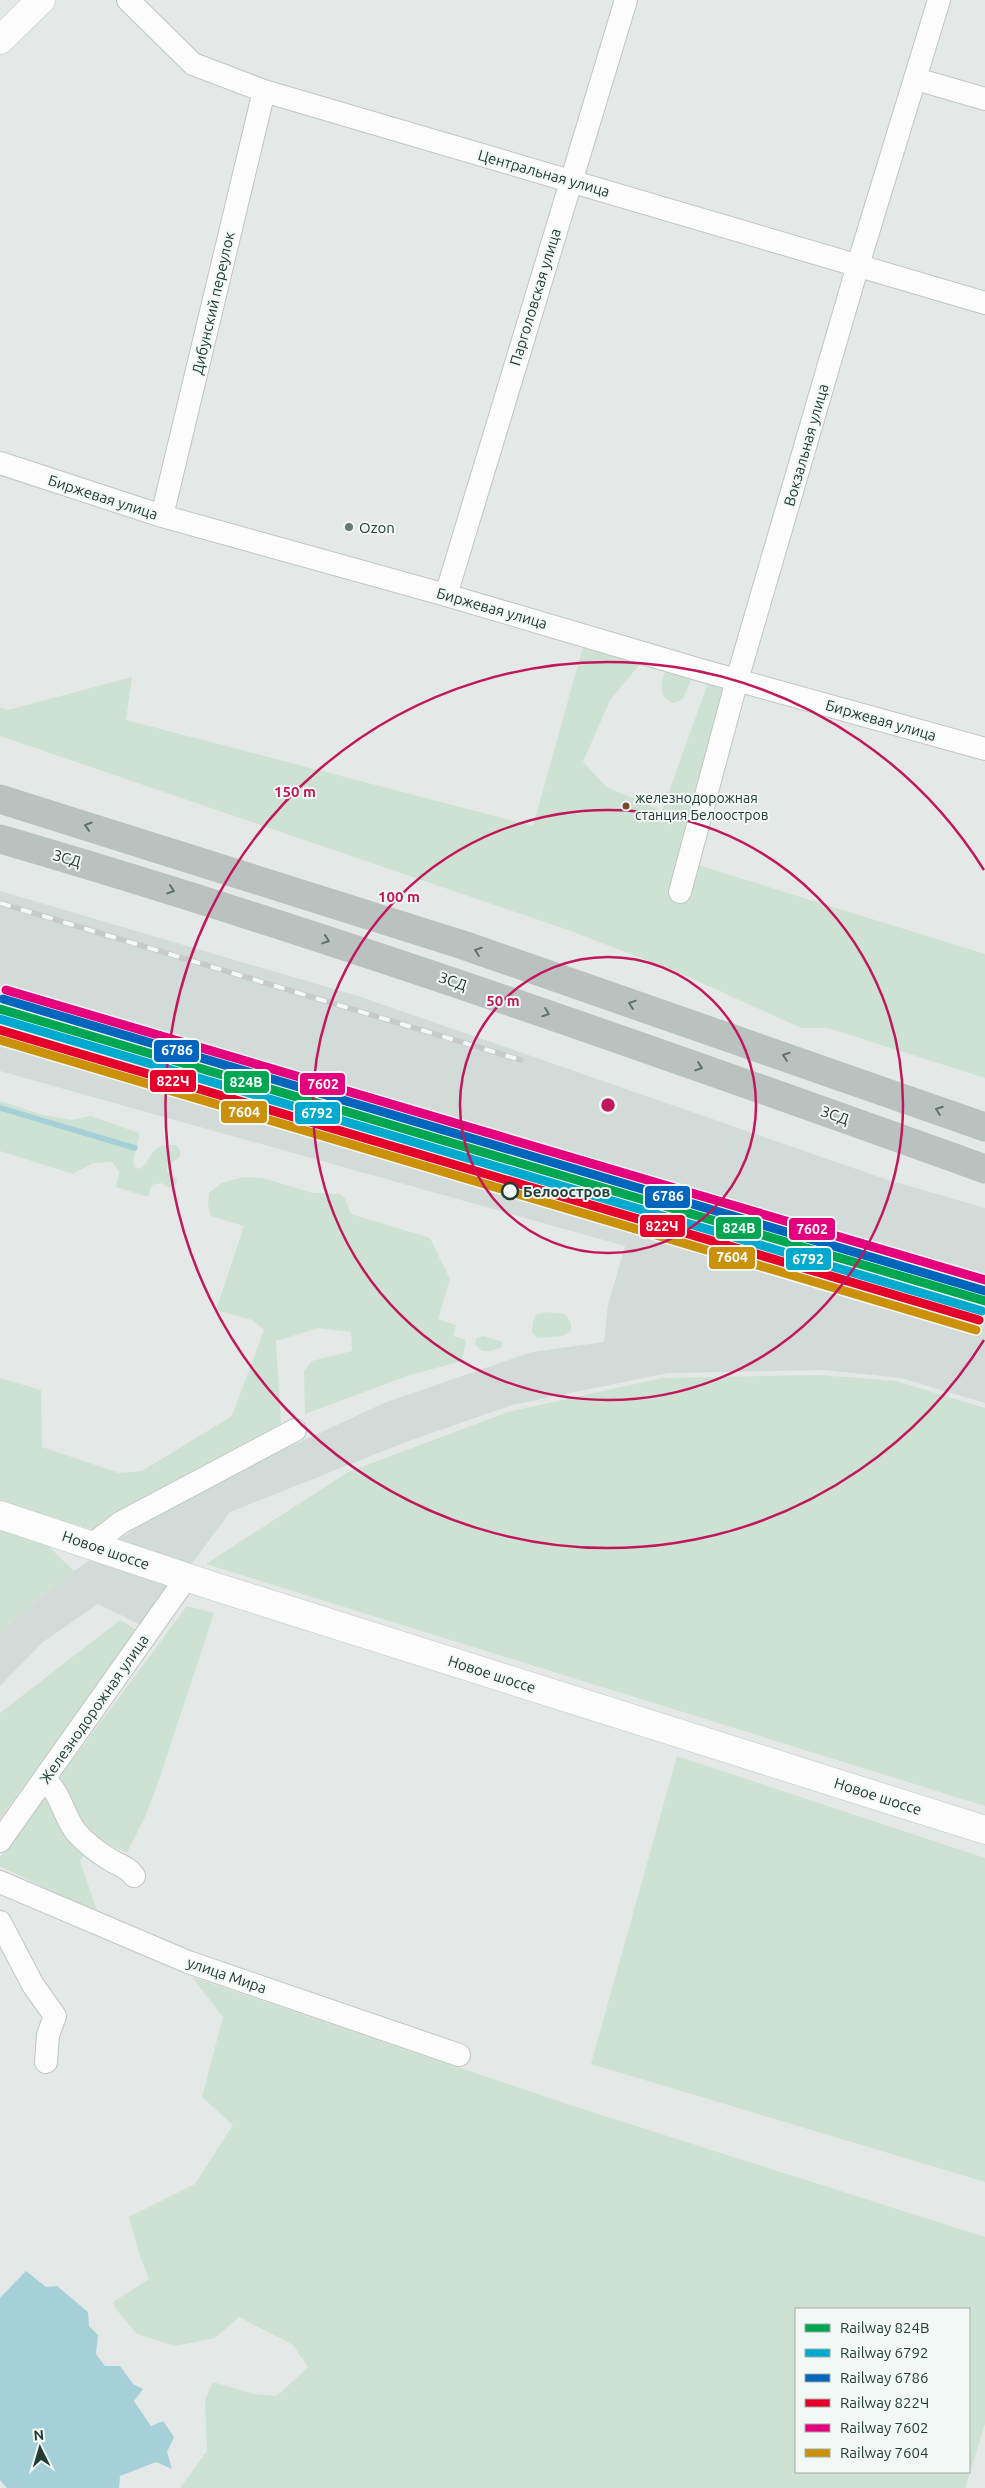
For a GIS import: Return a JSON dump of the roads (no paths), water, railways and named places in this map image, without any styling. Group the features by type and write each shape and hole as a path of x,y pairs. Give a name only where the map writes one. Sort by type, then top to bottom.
{"highway":[{"path":"0,800 134,840 472,949 985,1127"},
{"name":"ЗСД","path":"0,839 124,875 451,980 985,1169"}],"main road":[{"path":"0,40 32,3"},
{"name":"Новое шоссе","path":"0,1515 94,1544 187,1577 985,1830"}],"street":[{"name":"Центральная улица","path":"128,0 193,64 264,90 985,303"},
{"name":"Парголовская улица","path":"446,595 626,0"},
{"name":"Вокзальная улица","path":"680,892 737,680 858,265 939,0"},
{"path":"916,79 985,99"},
{"name":"Дибунский переулок","path":"162,516 264,90"},
{"name":"Биржевая улица","path":"0,464 162,516 985,749"},
{"path":"94,1544 120,1523 295,1430"},
{"name":"Железнодорожная улица","path":"0,1841 187,1577"},
{"path":"44,1779 53,1786 75,1830 89,1845 130,1870 134,1876"},
{"name":"улица Мира","path":"0,1882 188,1962 459,2055"},
{"path":"0,1922 32,1985 55,2016 48,2035 46,2062"}],"water":[{"path":"26,2271 46,2287 57,2286 88,2312 89,2326 98,2335 96,2354 105,2366 120,2366 133,2384 143,2389 134,2401 151,2426 163,2421 174,2437 167,2452 172,2469 156,2462 120,2476 119,2488 7,2488 0,2480 0,2298"}],"waterway":[{"path":"0,1108 135,1148"}],"railway":[{"path":"0,903 521,1060"}],"rail line":[{"name":"7602","path":"6,990 985,1280"},
{"name":"6786","path":"3,999 985,1291"},
{"name":"824В","path":"0,1009 985,1301"},
{"name":"6792","path":"0,1019 982,1311"},
{"name":"822Ч","path":"0,1030 979,1320"},
{"name":"7604","path":"0,1040 976,1330"}],"place":[{"name":"Ozon","path":"349,527"},
{"name":"железнодорожная станция Белоостров","path":"626,806"},
{"name":"Белоостров","path":"510,1191"}]}
